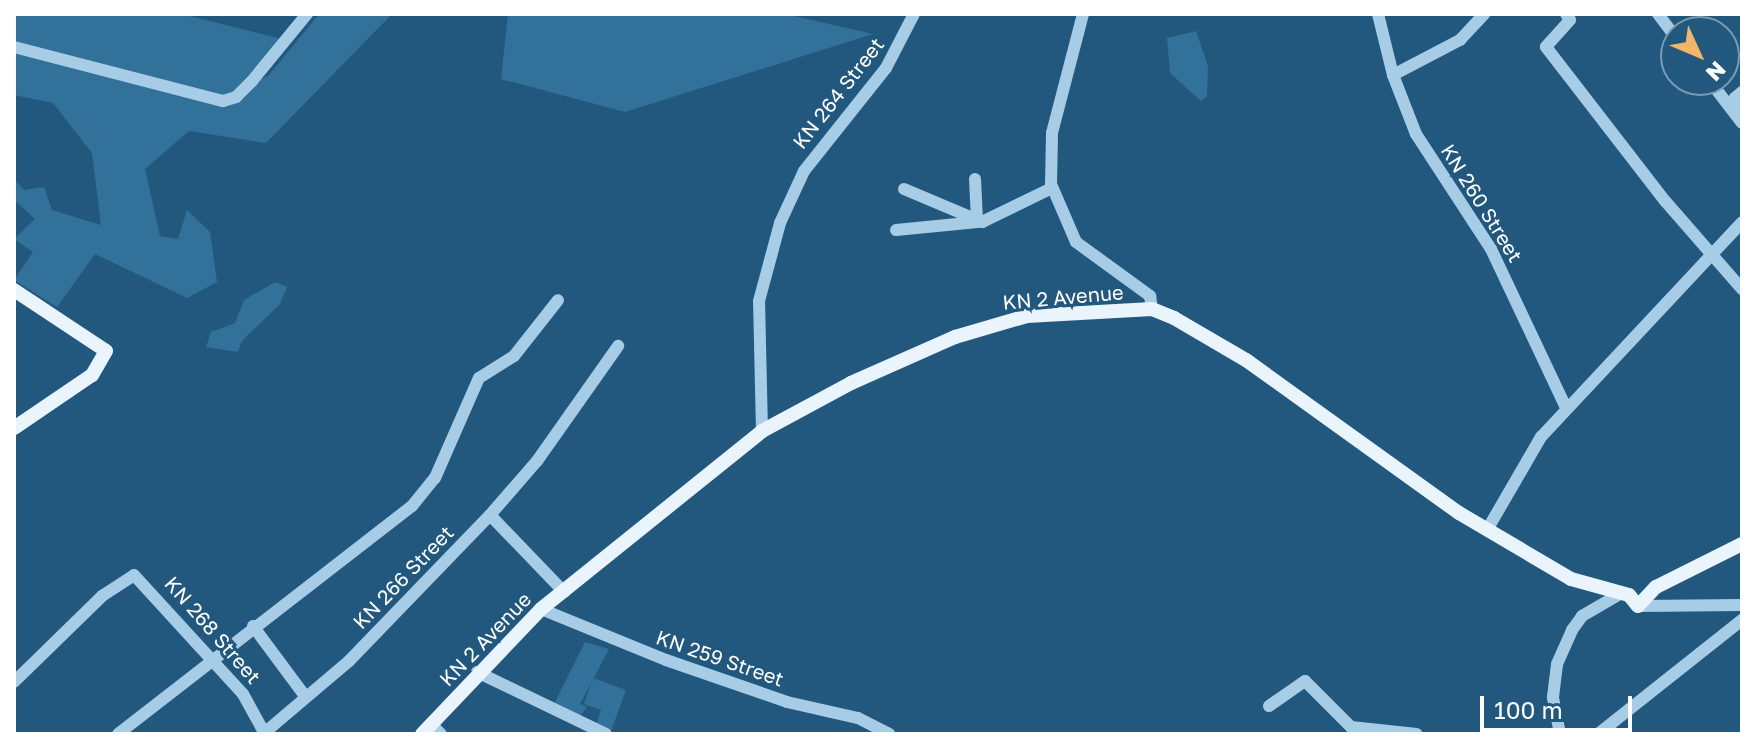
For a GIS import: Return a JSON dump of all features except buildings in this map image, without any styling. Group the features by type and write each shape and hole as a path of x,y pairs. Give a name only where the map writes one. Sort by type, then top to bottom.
{"main road":[{"path":"14,290 106,351 92,375 20,418 14,428"},
{"name":"KN 2 Avenue","path":"431,731 477,672 541,609 762,431 851,383 991,324 1055,313 1152,309 1246,360 1487,530 1571,579 1629,595 1638,606"},
{"path":"1638,606 1656,587 1742,544"}],"street":[{"path":"14,47 223,101 236,97 252,81 307,14"},
{"name":"KN 264 Street","path":"762,431 759,301 780,223 804,171 886,68 914,14"},
{"path":"1083,14 1052,133 1052,188 1076,242 1155,300 1152,309"},
{"name":"KN 260 Street","path":"1378,14 1393,75 1416,134 1491,249 1566,408"},
{"path":"1393,75 1460,40 1484,14"},
{"path":"1566,14 1570,20 1546,47 1742,289"},
{"path":"1742,92 1735,98 1742,122"},
{"path":"1722,96 1742,122"},
{"path":"975,179 979,221"},
{"path":"896,230 979,221 1052,188"},
{"path":"904,189 979,221"},
{"path":"1487,530 1531,452 1566,408 1710,252 1742,222"},
{"path":"118,734 210,659 412,506 435,478 479,378 514,356 558,300"},
{"name":"KN 266 Street","path":"264,734 403,608 490,515 537,461 618,346"},
{"path":"490,515 564,592"},
{"name":"KN 268 Street","path":"14,682 129,575 144,581 253,707 264,734"},
{"path":"1560,734 1553,697 1557,664 1572,630 1582,616 1620,594"},
{"path":"1638,606 1742,605"},
{"name":"KN 259 Street","path":"541,609 666,660 787,702 858,718 889,734"},
{"path":"1598,734 1742,620"},
{"path":"253,626 305,696"},
{"path":"477,672 606,734"},
{"path":"1269,706 1305,681 1351,727 1417,734"}],"shaded area":[{"path":"14,14 182,14 286,40 229,97 269,75 319,14 392,14 266,143 189,131 145,169 160,236 178,239 187,210 210,232 217,282 187,298 95,254 57,307 14,280 33,252 14,239 35,219 14,200 14,179 24,190 44,187 52,210 101,225 92,153 53,103 14,95"},
{"path":"508,14 785,14 873,34 625,112 501,79"},
{"path":"1196,31 1208,66 1207,97 1201,101 1170,73 1167,38"},
{"path":"275,282 287,287 280,304 242,341 238,352 206,347 211,332 235,323 244,300"},
{"path":"585,642 609,649 580,704 587,707 579,718 553,706"},
{"path":"593,678 626,690 611,731 596,725 601,710 584,704"}]}
